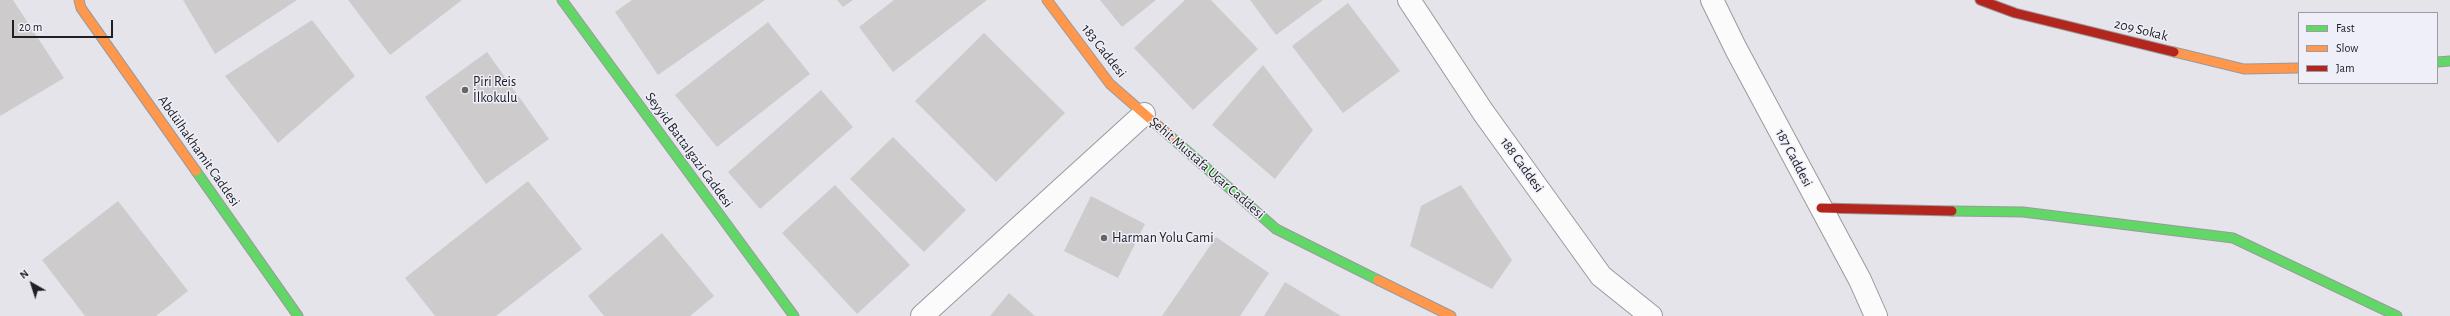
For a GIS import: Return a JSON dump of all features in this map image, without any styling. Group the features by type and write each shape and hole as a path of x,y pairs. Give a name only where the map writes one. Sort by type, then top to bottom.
{"street":[{"name":"Abdülhakhamit Caddesi","path":"79,0 86,14 298,316"},
{"name":"Seyyid Battalgazi Caddesi","path":"562,0 794,316"},
{"name":"183 Caddesi","path":"1047,0 1110,84 1144,114"},
{"name":"188 Caddesi","path":"1409,0 1483,112 1601,276 1651,316"},
{"name":"187 Caddesi","path":"1712,0 1736,49 1860,280 1876,316"},
{"name":"209 Sokak","path":"1980,0 2015,13 2244,70 2298,68"},
{"path":"2438,62 2450,61"},
{"name":"Şehit Mustafa Uçar Caddesi","path":"922,316 1144,114 1276,229 1451,316"},
{"path":"1821,208 2023,212 2233,238 2397,316"}],"building":[{"path":"0,0 13,0 64,78 0,116"},
{"path":"183,0 297,0 215,54"},
{"path":"348,0 462,0 390,55"},
{"path":"632,0 765,0 658,75 615,12"},
{"path":"837,0 853,0 843,7"},
{"path":"894,0 987,0 893,72 859,27"},
{"path":"1100,0 1156,0 1122,27"},
{"path":"1185,0 1211,0 1258,49 1193,110 1134,48"},
{"path":"1250,0 1323,0 1276,35"},
{"path":"1348,3 1400,71 1343,113 1292,46"},
{"path":"312,20 355,76 278,143 225,76"},
{"path":"768,22 810,74 717,147 675,95"},
{"path":"984,33 1065,113 996,182 915,101"},
{"path":"487,52 549,139 486,184 425,97"},
{"path":"1263,65 1313,130 1275,179 1212,125"},
{"path":"821,90 853,127 760,209 728,172"},
{"path":"893,137 966,210 924,252 850,179"},
{"path":"528,181 582,249 496,316 435,316 405,278"},
{"path":"835,185 910,265 857,314 782,233"},
{"path":"1461,185 1512,260 1492,289 1410,246 1421,206"},
{"name":"Harman Yolu Cami","path":"1091,196 1145,224 1118,278 1064,251"},
{"path":"118,201 188,291 156,316 85,316 42,260"},
{"path":"662,233 714,296 690,316 604,316 588,296"},
{"path":"1216,237 1269,273 1240,316 1162,316"},
{"path":"1285,282 1341,316 1264,316"},
{"path":"1009,293 1035,316 990,316"}],"traffic: fast":[{"path":"562,0 794,316"},
{"path":"2438,62 2450,61"},
{"path":"1171,137 1276,229 1378,280"},
{"path":"196,171 298,316"},
{"path":"1952,211 2023,212 2233,238 2397,316"}],"traffic: slow":[{"path":"79,0 81,8 196,171"},
{"path":"1047,0 1110,84 1171,137"},
{"path":"2174,52 2244,69 2298,68"},
{"path":"1378,280 1451,316"}],"traffic: jam":[{"path":"1980,0 2015,13 2174,52"},
{"path":"1821,208 1952,211"}],"place":[{"name":"Piri Reis İlkokulu","path":"465,90"},
{"name":"Harman Yolu Cami","path":"1104,238"}]}
